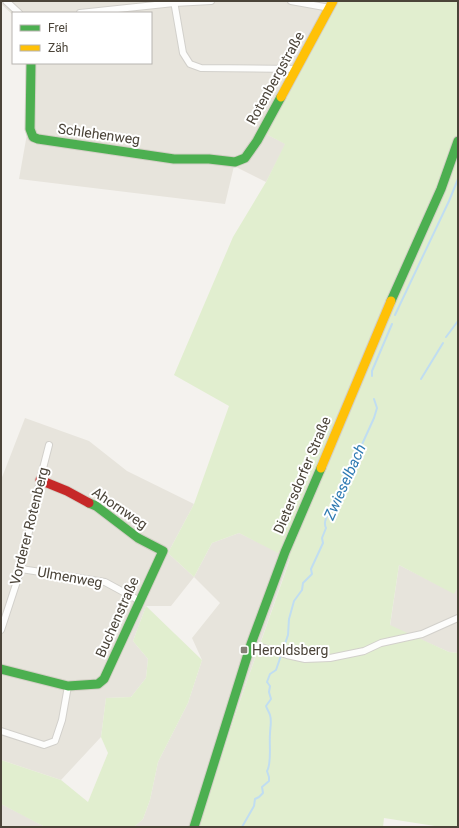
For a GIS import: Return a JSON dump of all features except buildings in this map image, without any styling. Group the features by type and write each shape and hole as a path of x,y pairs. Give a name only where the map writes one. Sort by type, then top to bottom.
{"street":[{"path":"6,1 18,12"},
{"path":"89,12 174,2 211,1"},
{"path":"291,1 332,4"},
{"path":"174,2 183,53 190,64 201,68 296,69"},
{"name":"Rotenbergstraße","path":"235,162 245,158 257,141 332,4"},
{"name":"Schlehenweg","path":"31,64 30,129 33,137 38,139 174,159 209,159 235,162"},
{"name":"Dietersdorfer Straße","path":"192,826 251,644 285,552 385,314 441,189 458,141"},
{"name":"Vorderer Rotenberg","path":"1,630 21,569 49,444"},
{"name":"Ahornweg","path":"40,480 67,491 96,506 138,538 163,551"},
{"name":"Buchenstraße","path":"68,686 90,686 98,684 104,679 163,551"},
{"name":"Ulmenweg","path":"21,569 105,582 140,601"},
{"path":"251,644 305,659 330,658 364,651 381,643 422,634 458,618"},
{"path":"1,669 68,686 62,720 55,741 44,745 1,731"}],"shaded area":[{"path":"1,1 330,1 266,134 286,144 266,182 234,166 225,204 19,179 27,134 26,64 152,64 152,12 12,12 12,14 1,4"},
{"path":"25,418 89,441 127,471 194,504 168,553 194,577 171,606 146,606 133,641 148,659 146,678 131,697 106,698 101,737 61,780 1,760 1,480"},
{"path":"239,533 290,558 234,718 199,827 134,827 143,819 150,800 158,762 188,703 202,660 192,638 220,603 194,577 212,543"},
{"path":"399,565 454,593 458,587 458,653 449,652 390,626"},
{"path":"1,804 25,816 45,827 1,827"}],"green space":[{"path":"330,1 458,1 458,587 454,594 399,565 390,625 449,652 458,653 458,827 441,827 384,818 383,827 199,827 234,718 290,559 239,533 212,543 194,577 168,553 194,504 229,406 174,375 233,237 266,182 285,144 266,134"},
{"path":"146,606 202,660 188,703 158,762 150,800 143,819 134,827 45,827 1,804 1,760 61,780 88,802 108,753 101,737 106,698 131,697 146,678 148,659 133,641"}],"waterway":[{"name":"Zwieselbach","path":"395,315 458,179"},
{"path":"446,337 458,321"},
{"name":"Zwieselbach","path":"372,376 372,371 392,324"},
{"path":"421,379 443,343"},
{"name":"Zwieselbach","path":"242,827 254,806 255,799 263,793 262,787 269,781 267,771 269,768 270,758 271,720 266,706 271,699 269,692 270,686 267,682 270,674 276,670 288,635 289,619 294,601 302,590 303,583 312,574 311,569 323,543 322,538 326,528 326,519 334,506 374,418 377,408 374,399"}],"traffic: fast":[{"path":"31,64 30,129 33,137 38,139 174,159 209,159 235,162 245,158 257,141 281,97"},
{"path":"391,301 441,189 458,141"},
{"path":"194,827 251,644 285,552 321,468"},
{"path":"1,669 68,686 98,684 104,679 163,551 138,538 96,506 89,503"}],"traffic: slow":[{"path":"281,97 333,1"},
{"path":"321,468 391,301"}],"traffic: jam":[{"path":"40,480 67,491 89,503"}],"place":[{"name":"Heroldsberg","path":"244,650"}]}
